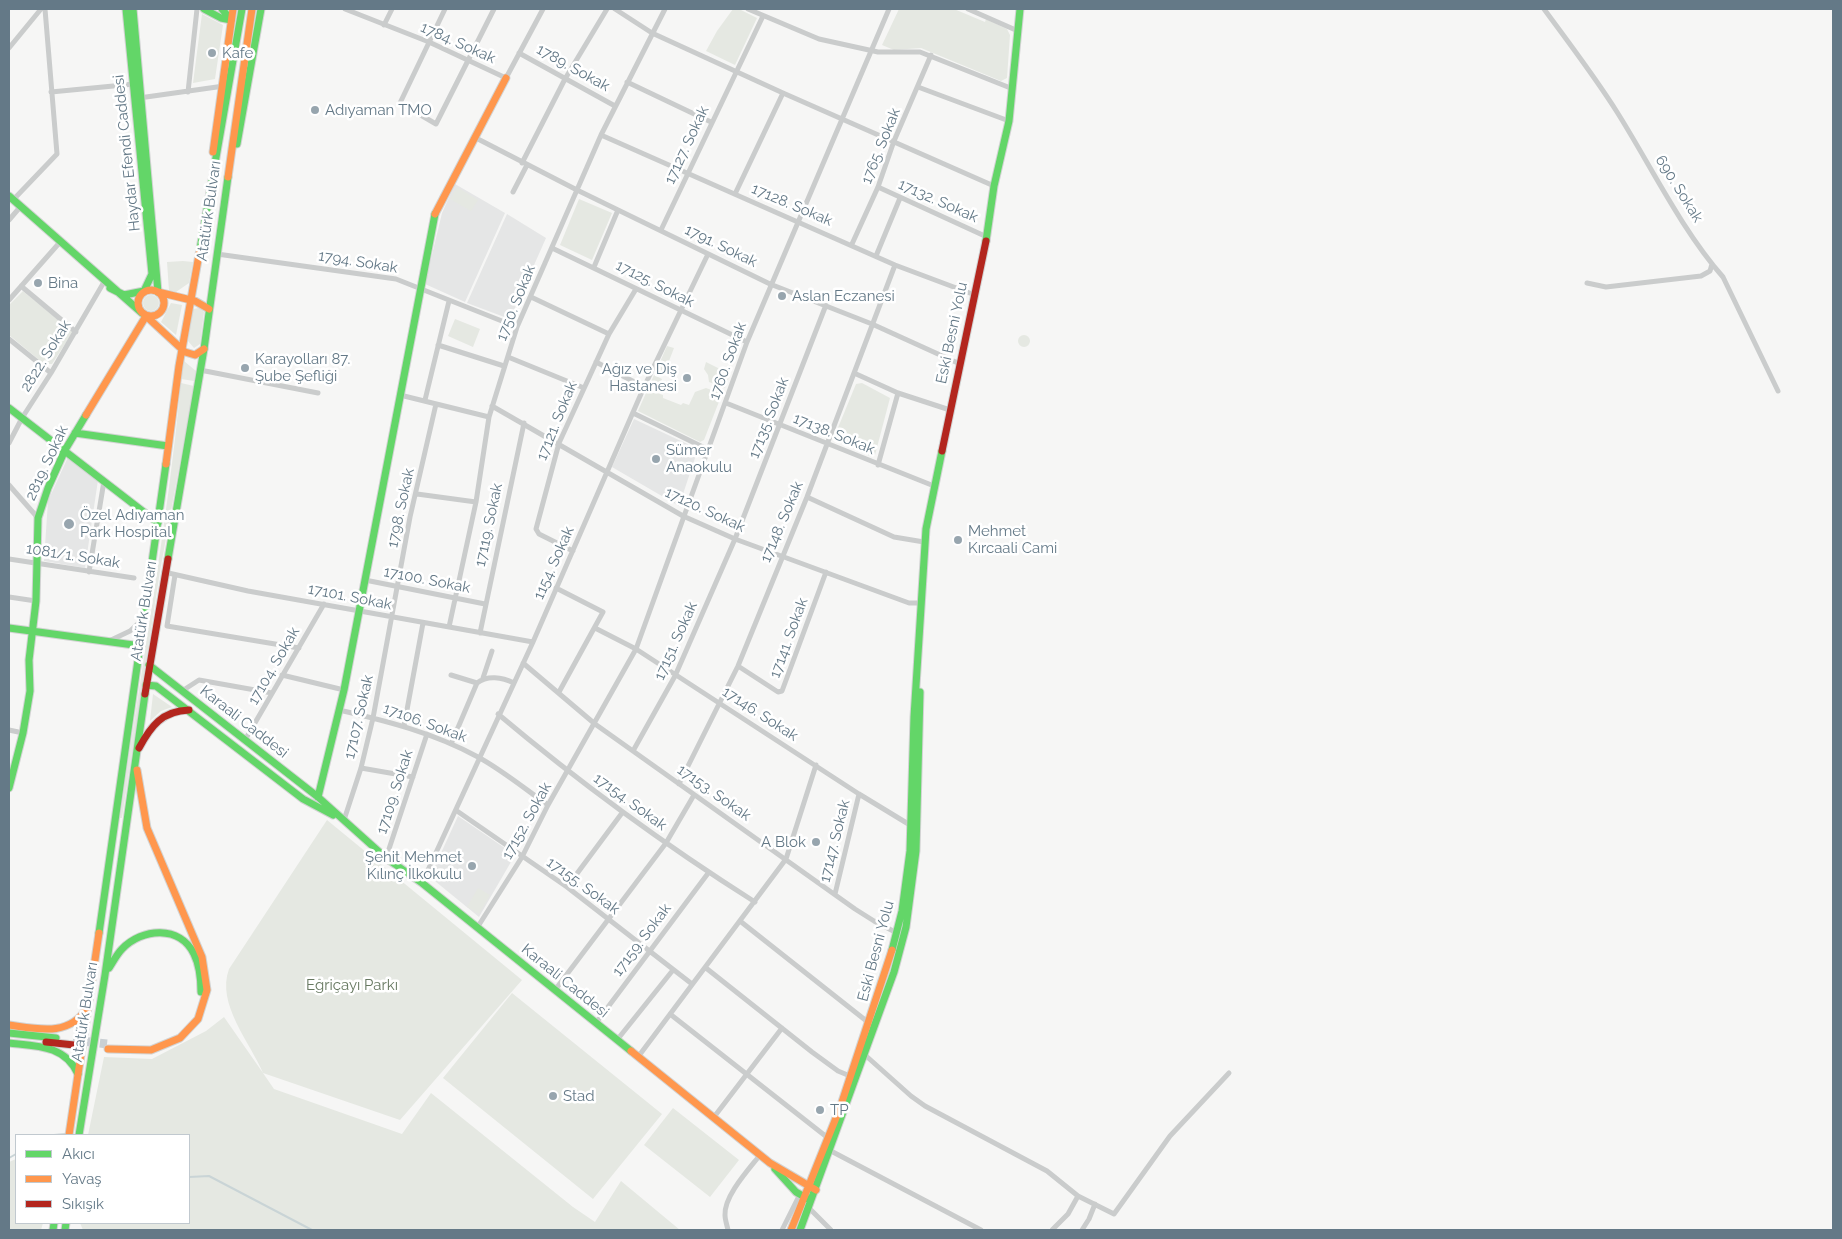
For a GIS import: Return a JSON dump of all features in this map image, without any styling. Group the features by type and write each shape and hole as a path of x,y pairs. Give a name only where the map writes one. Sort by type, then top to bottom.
{"main road":[{"name":"Haydar Efendi Caddesi","path":"126,9 134,84 139,98 158,292"},
{"name":"Haydar Efendi Caddesi","path":"133,9 152,274 144,292"},
{"path":"204,9 221,18 232,20"},
{"path":"222,9 232,20"},
{"path":"207,202 220,87 233,9"},
{"name":"Atatürk Bulvarı","path":"69,1134 146,614 182,348 242,9"},
{"name":"Atatürk Bulvarı","path":"79,1134 105,975 149,665 204,349 252,9"},
{"path":"224,205 261,9"},
{"name":"Eski Besni Yolu","path":"813,1189 828,1138 869,1023 898,933 907,881 924,542 934,486 987,237 994,186 1009,121 1020,9"},
{"path":"318,798 344,690 360,611 420,288 437,208 476,138 506,78"},
{"path":"11,198 61,241 110,288 182,348 190,354 200,353 204,349"},
{"path":"110,288 124,295 151,290 190,300 209,309"},
{"path":"144,292 137,305 144,315"},
{"path":"144,315 156,316 163,309 164,300 158,292"},
{"name":"2819. Sokak","path":"9,788 23,733 30,691 29,660 36,601 38,518 48,488 66,450 144,315"},
{"path":"9,408 66,450 158,523"},
{"path":"75,433 142,444 168,446"},
{"path":"9,628 141,646"},
{"name":"Karaali Caddesi","path":"149,665 318,798 386,858 422,883 770,1163"},
{"name":"Eski Besni Yolu","path":"791,1230 813,1189 830,1151 898,957 913,889 917,843 921,717 919,665"},
{"name":"Karaali Caddesi","path":"146,685 156,686 303,799 344,820"},
{"path":"105,975 116,953 129,941 144,932 162,931 180,938 188,945 197,962 202,989 192,1016 172,1036 146,1046 108,1047 151,1050 180,1038 198,1019 204,1004 207,990 202,957 146,824 140,798 136,754 150,729 162,716 174,710 189,710"},
{"path":"9,1025 61,1029 78,1020 89,1003"},
{"path":"9,1033 74,1042 9,1039"},
{"path":"9,1043 57,1050 71,1060 78,1077"},
{"path":"770,1163 813,1189"},
{"path":"770,1163 788,1184 807,1200"},
{"name":"Eski Besni Yolu","path":"800,1230 807,1200"}],"street":[{"path":"9,48 43,9"},
{"path":"11,198 57,154 43,9"},
{"path":"188,92 197,9"},
{"name":"1784. Sokak","path":"347,9 430,42 506,78"},
{"path":"384,25 392,9"},
{"path":"445,9 400,103 436,124 494,9"},
{"path":"506,78 543,9"},
{"path":"513,192 565,79 606,9"},
{"path":"615,9 652,33 994,186"},
{"name":"1750. Sokak","path":"449,626 476,502 489,417 517,327 601,135 626,82 665,9"},
{"path":"748,9 819,40 870,51 920,52 1013,89"},
{"name":"1760. Sokak","path":"595,724 636,649 747,342 770,284 889,9"},
{"path":"968,9 1018,31"},
{"name":"690. Sokak","path":"1544,9 1617,112 1712,264 1723,276 1778,391"},
{"name":"17127. Sokak","path":"661,230 686,174 763,16"},
{"name":"1789. Sokak","path":"519,53 615,106"},
{"name":"1765. Sokak","path":"852,244 878,187 894,141 931,56"},
{"path":"626,82 711,122"},
{"path":"51,92 134,84"},
{"path":"139,98 228,86"},
{"path":"918,87 1009,121"},
{"path":"735,194 783,93"},
{"name":"17128. Sokak","path":"601,135 686,174 852,244 895,265 975,295"},
{"name":"1791. Sokak","path":"476,138 577,190 770,284 872,324 960,364"},
{"name":"17132. Sokak","path":"878,187 987,237"},
{"path":"876,256 900,198"},
{"path":"9,220 21,206"},
{"path":"594,267 618,210"},
{"path":"9,300 61,241"},
{"name":"17125. Sokak","path":"552,248 747,342"},
{"name":"1794. Sokak","path":"217,254 396,279 517,327"},
{"name":"1154. Sokak","path":"422,883 457,811 498,714 533,642 644,387 708,254"},
{"path":"1587,283 1606,287 1701,276 1710,271 1712,264"},
{"name":"17148. Sokak","path":"679,784 738,666 807,497 895,265"},
{"name":"2822. Sokak","path":"9,443 22,418 76,332 104,282"},
{"path":"21,286 76,332"},
{"name":"17121. Sokak","path":"573,551 539,534 536,529 558,443 609,334 636,289"},
{"path":"531,297 609,334"},
{"path":"425,400 449,301"},
{"name":"17135. Sokak","path":"735,539 781,425 826,305"},
{"path":"9,340 51,373"},
{"path":"438,345 504,366"},
{"path":"508,357 584,388"},
{"path":"596,362 644,387"},
{"path":"200,370 318,393"},
{"path":"854,373 898,393 950,410"},
{"path":"878,465 898,393"},
{"path":"400,395 489,417"},
{"name":"17138. Sokak","path":"726,403 828,442 878,465 934,486"},
{"name":"1798. Sokak","path":"393,618 410,517 417,494 436,404"},
{"name":"17120. Sokak","path":"492,406 683,516 735,539 910,603 922,603"},
{"path":"633,413 708,449"},
{"name":"17119. Sokak","path":"480,633 524,423"},
{"path":"89,572 104,481"},
{"path":"9,485 38,518"},
{"path":"417,494 476,502"},
{"path":"807,497 894,536 924,542"},
{"name":"17151. Sokak","path":"633,751 675,676 735,539"},
{"name":"1081/1. Sokak","path":"9,558 37,564 134,578"},
{"name":"17101. Sokak","path":"164,571 248,591 533,642"},
{"name":"17141. Sokak","path":"738,666 778,692 782,690 826,572"},
{"path":"175,575 167,626 299,648"},
{"name":"17100. Sokak","path":"365,580 485,604"},
{"path":"556,588 603,612 559,692"},
{"path":"9,597 36,601"},
{"name":"17104. Sokak","path":"245,740 324,604"},
{"path":"108,642 130,631 146,614"},
{"name":"17107. Sokak","path":"344,820 361,768 393,618"},
{"path":"404,726 424,623"},
{"name":"17146. Sokak","path":"595,628 636,649 675,676 910,825"},
{"path":"484,678 492,651"},
{"name":"17153. Sokak","path":"523,663 595,724 874,921 898,933"},
{"path":"282,675 344,690"},
{"path":"452,675 476,683"},
{"path":"451,744 476,683 484,678 514,683"},
{"path":"182,691 199,680 272,693"},
{"name":"17106. Sokak","path":"339,710 404,726 451,744 480,758 548,805"},
{"name":"17154. Sokak","path":"498,714 568,773 622,813 755,902"},
{"name":"17152. Sokak","path":"477,928 522,857 548,805 595,724"},
{"path":"9,730 23,733"},
{"name":"17109. Sokak","path":"386,858 427,734"},
{"path":"638,1057 786,859 816,765"},
{"path":"361,768 413,777"},
{"name":"17147. Sokak","path":"835,894 859,794"},
{"path":"555,990 666,843 694,795"},
{"name":"17155. Sokak","path":"457,811 566,888 692,984"},
{"path":"566,888 622,813"},
{"name":"17159. Sokak","path":"596,1023 709,872"},
{"path":"740,921 869,1023"},
{"path":"706,968 838,1071 850,1076"},
{"path":"617,1040 673,970"},
{"path":"670,1014 828,1138"},
{"path":"714,1117 782,1028"},
{"path":"865,1055 925,1106 1047,1171 1078,1196 1114,1214 1170,1136 1229,1073"},
{"path":"830,1151 981,1230"},
{"path":"728,1230 724,1215 734,1188 760,1155"},
{"path":"1052,1230 1068,1214 1078,1196"},
{"path":"782,1230 807,1200 831,1230"},
{"path":"1082,1230 1095,1204"}],"shaded area":[{"path":"455,184 505,213 465,302 425,284 442,213"},
{"path":"507,214 546,238 511,317 507,318 467,303"},
{"name":"Sümer Anaokulu","path":"634,419 698,449 679,506 612,467"},
{"name":"Özel Adıyaman Park Hospital","path":"68,457 98,480 85,568 44,561 48,501"},
{"name":"Şehit Mehmet Kılınç İlkokulu","path":"458,816 515,855 479,917 430,877"}],"green space":[{"path":"733,9 739,9 757,18 735,65 706,51 717,31"},
{"path":"899,9 954,9 985,22 986,19 1007,29 1010,35 1007,78 1001,81 921,48 894,50 882,45"},
{"path":"202,14 223,25 215,79 193,83"},
{"path":"457,187 478,200 471,211 450,199"},
{"path":"579,199 612,213 592,260 560,245"},
{"path":"167,262 193,262 189,283 176,292 169,291"},
{"path":"23,291 73,332 52,364 44,364 9,335 9,305"},
{"path":"151,295 157,297 159,303 157,309 151,311 145,309 143,303 145,297"},
{"path":"171,303 182,305 176,335 161,322"},
{"path":"199,308 204,312 200,344 194,348 188,341 193,309"},
{"path":"455,319 480,329 473,347 448,336"},
{"path":"1022,335 1026,335 1030,341 1026,347 1022,347 1018,343 1018,339"},
{"path":"667,346 674,348 664,374 656,371"},
{"path":"184,361 196,371 194,381 181,379"},
{"path":"706,362 730,374 725,388 709,382 708,375 704,369"},
{"path":"654,375 662,379 657,393 663,395 663,398 681,405 683,403 689,405 695,392 706,388 722,394 704,440 700,442 638,411"},
{"path":"181,383 194,386 160,571 122,818 120,818 161,547"},
{"path":"862,383 890,398 875,455 872,457 838,441 835,435 856,384"},
{"path":"153,694 172,707 161,711 150,721"},
{"name":"Eğriçayı Parkı","path":"327,820 522,980 400,1120 263,1073 236,1023 231,1009 227,996 226,982 229,969"},
{"path":"478,888 490,895 479,914 467,907"},
{"name":"Stad","path":"512,993 662,1114 593,1199 443,1078"},
{"path":"224,1017 274,1089 402,1134 431,1093 573,1207 595,1222 621,1181 680,1230 83,1230 80,1224 190,1224 190,1134 88,1134 104,1057 152,1059 206,1031"},
{"path":"673,1108 739,1160 710,1197 644,1145"},
{"path":"15,1159 15,1224 43,1224 41,1230 9,1230 9,1162"}],"waterway":[{"path":"9,1158 15,1155"},
{"path":"190,1177 209,1176 312,1230"}],"tunnel":[{"path":"73,1040 107,1044"}],"traffic: fast":[{"path":"110,288 124,295 144,291 152,274 126,9"},
{"path":"133,9 158,292"},
{"path":"204,9 221,18 231,20"},
{"path":"222,9 231,20"},
{"path":"200,249 242,9"},
{"path":"237,144 261,9"},
{"path":"986,241 994,186 1009,121 1020,9"},
{"path":"168,559 204,349 228,177"},
{"path":"9,196 142,313"},
{"path":"318,797 344,690 435,214"},
{"path":"9,408 158,523"},
{"path":"9,788 23,733 30,691 29,660 36,601 38,518 48,488 65,450 86,415"},
{"path":"75,433 168,446"},
{"path":"892,950 902,911 910,851 914,717 926,529 942,451"},
{"path":"99,933 166,464"},
{"path":"9,628 141,646"},
{"path":"149,665 318,797 386,858 422,883 631,1051"},
{"path":"146,685 156,686 303,799 333,815"},
{"path":"800,1230 894,972 906,927 916,851 920,692"},
{"path":"79,1134 105,975 145,694"},
{"path":"109,968 120,951 130,942 150,934 170,934 180,938 194,954 200,972 201,992"},
{"path":"9,1033 56,1038"},
{"path":"9,1043 40,1046 58,1052 66,1057 78,1074"},
{"path":"775,1169 796,1192 808,1199"},
{"path":"53,1230 54,1224"},
{"path":"65,1230 66,1224"}],"traffic: slow":[{"path":"213,152 233,9"},
{"path":"228,177 252,9"},
{"path":"435,214 506,78"},
{"path":"166,464 179,366 200,249"},
{"path":"151,290 160,294 164,303 160,312 151,316 142,312 138,303 142,294 151,290"},
{"path":"158,292 195,301 209,309"},
{"path":"86,415 146,316"},
{"path":"146,316 185,352 195,355 204,349"},
{"path":"108,1049 151,1050 180,1038 198,1019 207,990 202,957 147,828 137,770"},
{"path":"69,1134 99,933"},
{"path":"791,1230 840,1108 892,950"},
{"path":"9,1025 42,1029 62,1027 80,1017 87,1008"},
{"path":"631,1051 770,1163 816,1190"}],"traffic: jam":[{"path":"942,451 986,241"},
{"path":"145,694 168,559"},
{"path":"139,748 158,721 171,713 189,710"},
{"path":"46,1042 74,1045"}],"place":[{"name":"Kafe","path":"212,53"},
{"name":"Adıyaman TMO","path":"315,110"},
{"name":"Bina","path":"38,283"},
{"name":"Aslan Eczanesi","path":"782,296"},
{"name":"Karayolları 87. Şube Şefliği","path":"245,368"},
{"name":"Ağız ve Diş Hastanesi","path":"687,378"},
{"name":"Sümer Anaokulu","path":"656,459"},
{"name":"Özel Adıyaman Park Hospital","path":"69,524"},
{"name":"Mehmet Kırcaali Cami","path":"958,540"},
{"name":"A Blok","path":"816,842"},
{"name":"Şehit Mehmet Kılınç İlkokulu","path":"472,866"},
{"name":"Stad","path":"553,1096"},
{"name":"TP","path":"820,1110"}]}
